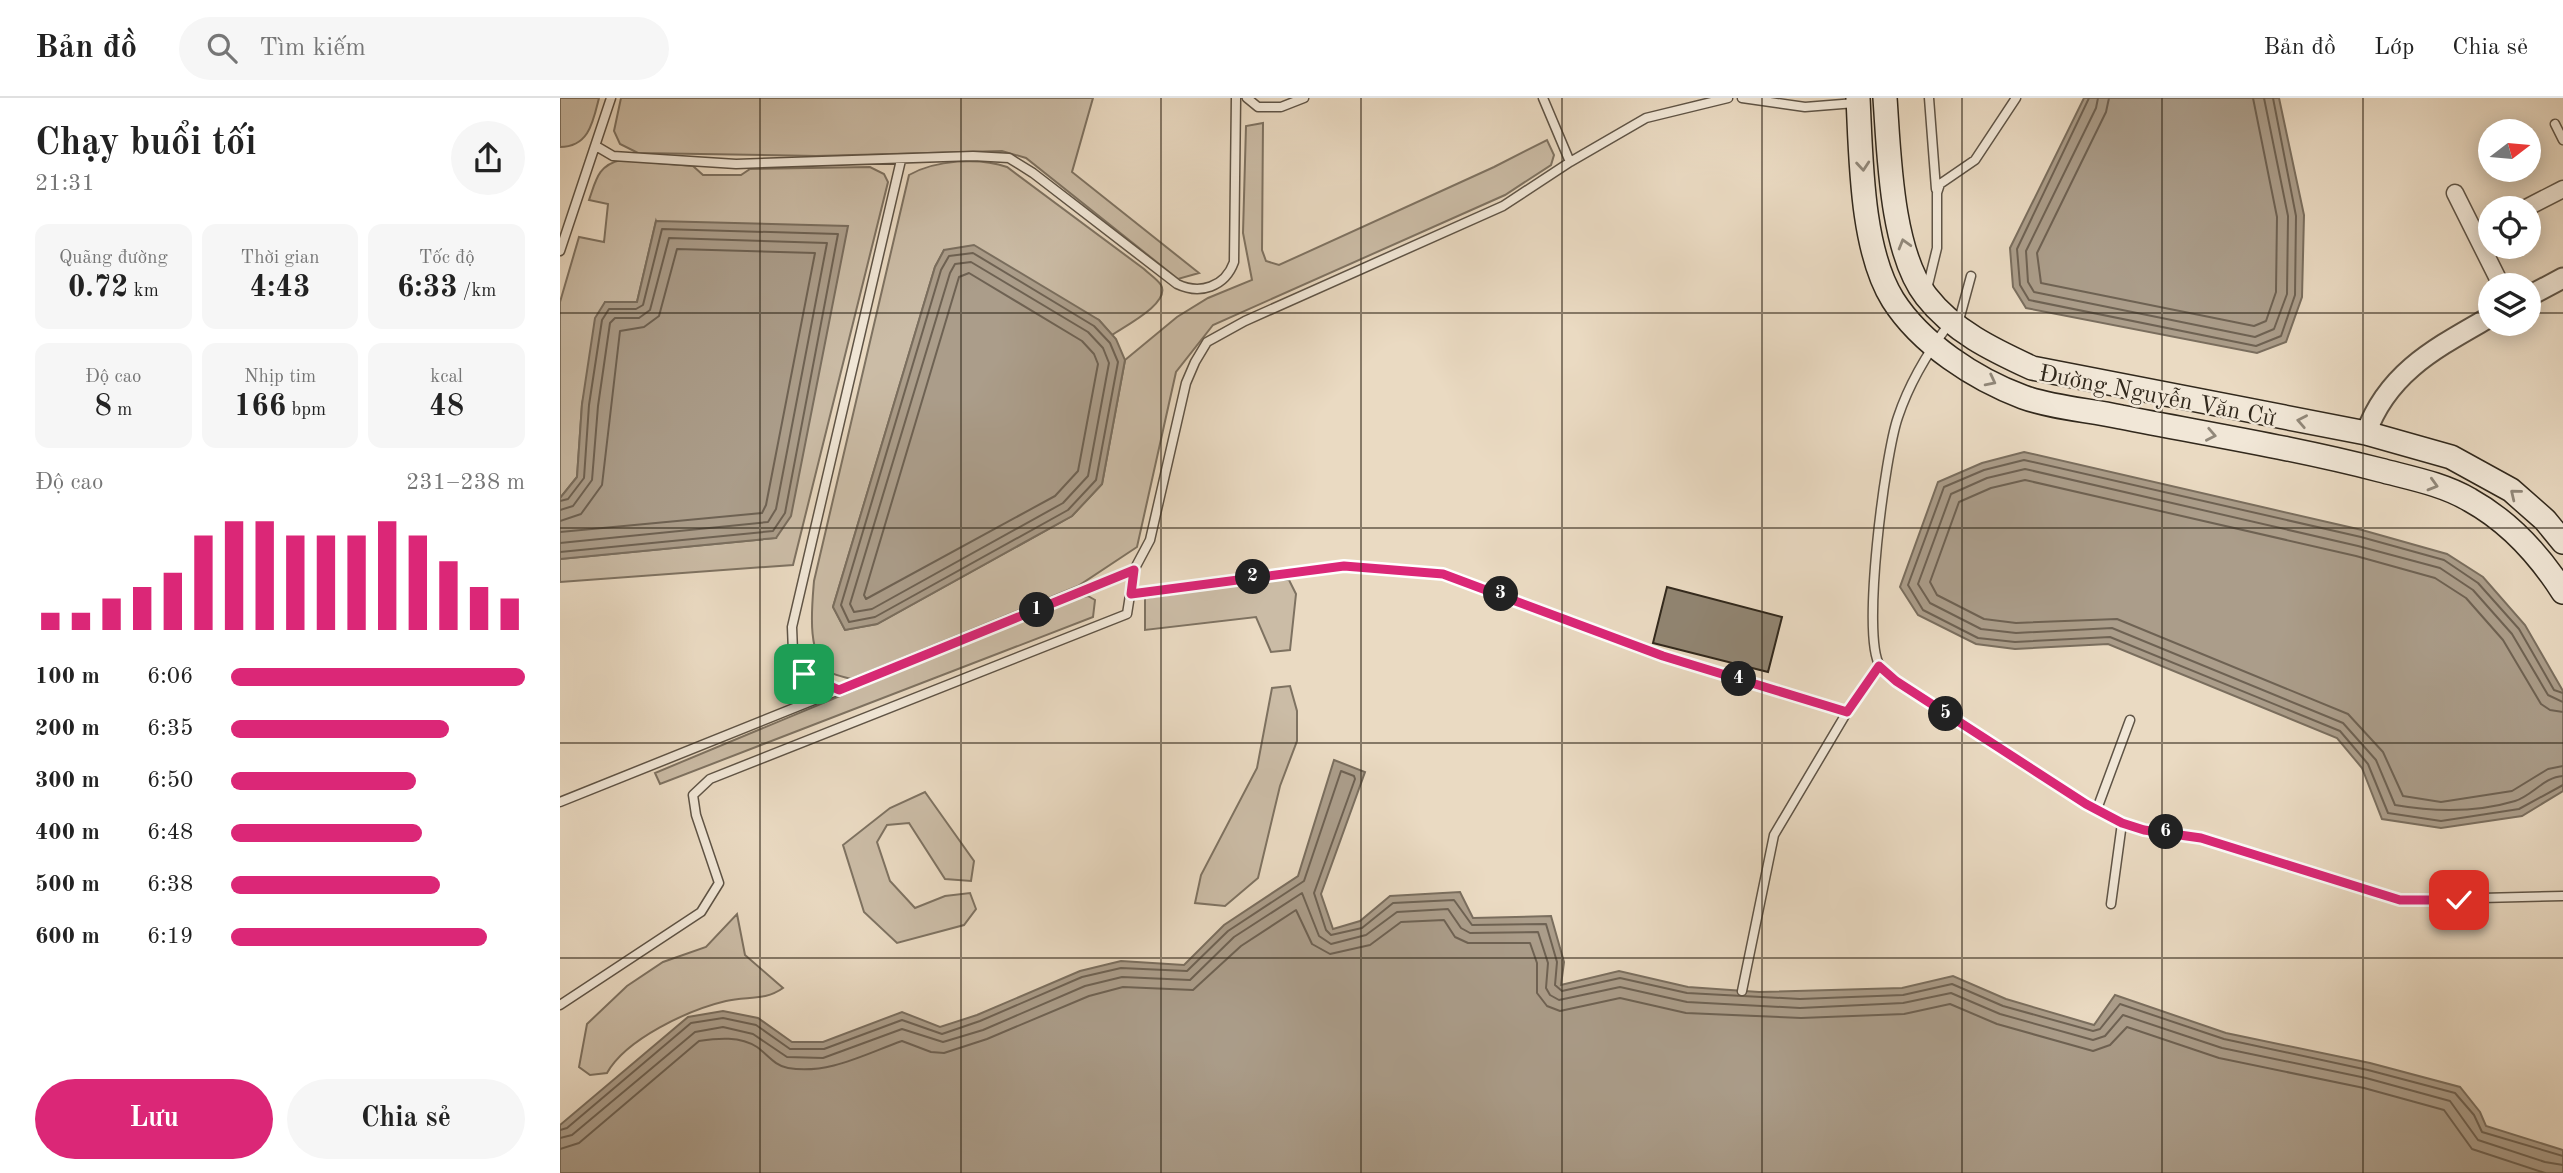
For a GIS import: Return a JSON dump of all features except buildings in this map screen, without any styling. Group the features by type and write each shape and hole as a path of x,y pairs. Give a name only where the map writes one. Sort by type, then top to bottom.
{"main road":[{"name":"Đường Nguyễn Văn Cừ","path":"1885,98 1894,202 1911,267 1925,296 1954,324 1982,344 2032,368 2366,433 2451,457 2511,490 2545,520 2563,542"},
{"name":"Đường Nguyễn Văn Cừ","path":"1858,101 1867,211 1880,266 1893,299 1933,345 1966,368 2023,397 2359,465 2441,486 2469,499 2498,518 2546,566 2563,592"}],"street":[{"path":"2541,200 2563,189"},
{"path":"2455,193 2495,273"},
{"path":"2541,291 2562,281"},
{"path":"2366,433 2382,399 2404,372 2478,325"}],"lane":[{"path":"560,251 611,98"},
{"path":"596,146 613,156 736,164 973,156 1009,158 1033,173 1177,284 1191,291 1206,289 1229,275 1234,262 1236,98"},
{"path":"1247,98 1258,107 1281,107 1304,98"},
{"path":"1543,98 1570,162"},
{"path":"560,1005 701,912 719,883 696,816 693,795 710,779 1127,614 1134,570 1150,540 1186,383 1207,342 1245,321 1503,206 1570,162 1646,118 1728,98"},
{"path":"1742,98 1805,107 1858,101"},
{"path":"1925,296 1937,248 1937,193 1929,98"},
{"path":"1937,193 1940,184 1975,160 1986,147 2016,98"},
{"path":"2555,124 2563,140"},
{"path":"839,690 804,674 793,652 792,627 901,160"},
{"path":"1970,276 1954,324 1933,345 1897,419 1880,507 1874,639 1879,666 1896,681 2122,823 2144,830 2201,838 2400,900 2563,896"},
{"path":"1131,594 1344,566 1443,574 1663,656 1847,712"},
{"path":"560,802 1134,570"},
{"path":"1742,991 1774,835 1847,712 1879,666"},
{"path":"2097,809 2130,720"},
{"path":"2111,904 2122,823"}],"shaded area":[{"path":"560,98 599,98 588,132 584,138 570,146 560,147"},
{"path":"621,98 1093,98 1072,172 1199,273 1178,279 1026,158 1002,151 816,156 638,153 620,144 614,131"},
{"path":"1263,123 1262,250 1266,261 1279,265 1547,140 1554,155 1551,165 1505,195 1213,325 1176,372 1137,547 1078,586 851,679 830,672 822,665 814,643 814,581 909,175 944,163 971,161 1007,167 1144,269 1161,285 1162,292 1145,313 1112,335 1099,320 944,250 935,267 833,607 845,630 877,624 1072,516 1102,484 1125,360 1177,317 1208,298 1252,280 1243,233 1246,126"},
{"path":"621,160 693,166 703,175 741,175 750,169 870,167 884,174 888,182 793,565 560,582 560,559 776,538 656,221 637,302 605,302 582,404 577,477 560,498 560,302 579,237 604,242 608,204 589,200 596,180 603,170 613,162"},
{"path":"1272,580 1289,580 1296,594 1290,650 1271,652 1256,617 1145,630 1145,598"},
{"path":"1088,596 1095,600 1093,617 660,784 655,773 1073,599"},
{"path":"1290,686 1297,711 1297,741 1280,786 1258,878 1225,906 1195,903 1201,875 1257,768 1272,688"},
{"path":"925,792 974,861 971,881 945,879 909,823 887,825 877,842 890,881 915,908 945,896 970,893 976,909 964,925 897,943 864,912 843,845 890,808"},
{"path":"737,914 745,955 783,988 763,997 711,1005 677,1019 628,1049 607,1073 590,1075 579,1067 587,1024 627,986 663,962 706,947"}],"water":[{"path":"2084,98 2279,98 2304,215 2302,297 2286,342 2257,353 2026,308 2013,287 2010,248"},
{"path":"656,221 848,226 791,516 776,538 560,559 560,498 577,477 582,404 595,318 605,302 637,302"},
{"path":"974,245 1099,320 1116,339 1125,360 1102,484 1072,516 877,624 845,630 833,607 935,267 944,250"},
{"path":"2024,452 2362,530 2447,554 2483,577 2525,625 2563,691 2563,791 2522,816 2441,828 2382,819 2362,768 2337,738 2108,644 2015,649 1976,644 1918,615 1900,587 1938,482 1982,463"},
{"path":"1334,760 1365,772 1321,894 1333,929 1360,921 1390,896 1460,892 1473,918 1551,916 1564,962 1561,985 1619,971 1688,987 1759,992 1902,988 1953,976 2006,999 2094,1025 2115,995 2226,1033 2370,1063 2460,1087 2480,1112 2486,1126 2563,1150 2563,1173 560,1173 560,1125 688,1017 723,1011 758,1018 792,1042 823,1042 902,1012 940,1027 977,1015 1080,971 1121,961 1184,965 1224,925 1298,876"}],"route":[{"path":"804,674 839,690 1134,570 1131,594 1344,566 1443,574 1663,656 1847,712 1879,666 1896,681 2086,804 2122,823 2144,830 2201,838 2280,861 2357,889 2400,900 2459,900"}]}
